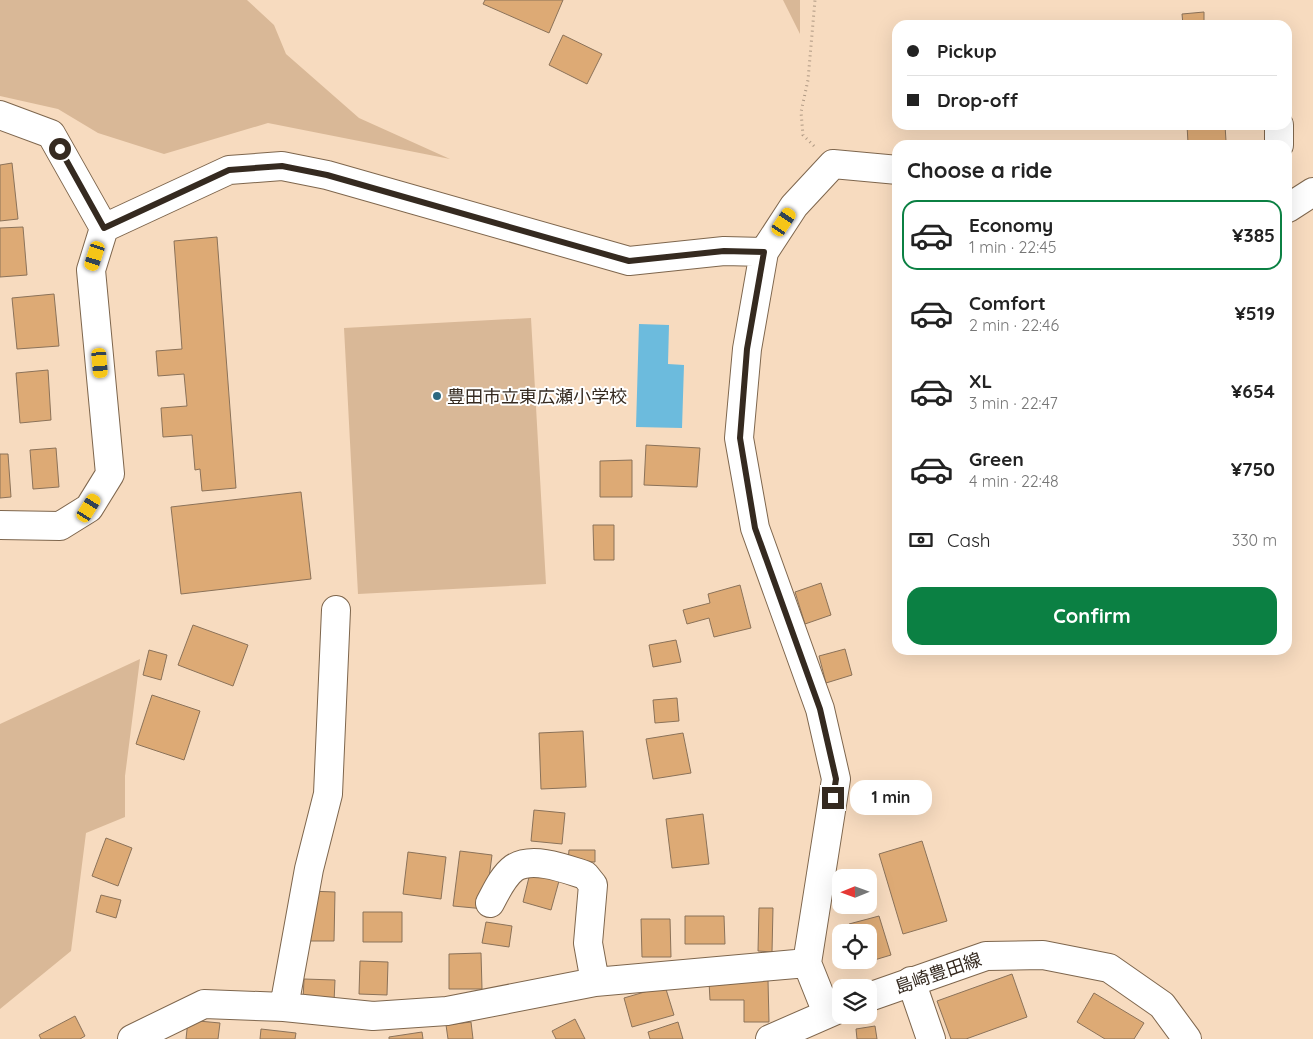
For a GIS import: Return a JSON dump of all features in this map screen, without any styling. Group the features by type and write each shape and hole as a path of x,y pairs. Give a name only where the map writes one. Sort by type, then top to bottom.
{"street":[{"path":"0,115 51,134 104,228"},
{"path":"832,1007 807,963 836,779 820,709 755,528 740,438 747,349 764,252 794,206 833,164 892,169"},
{"path":"0,525 60,526 89,508 110,474 90,270 104,228 229,170 282,166 327,175 629,261 724,251 764,252"},
{"path":"1292,206 1313,192"},
{"path":"1292,209 1313,208"},
{"path":"284,1007 309,869 328,794 336,610"},
{"path":"490,903 502,882 514,868 529,863 586,875 593,885 588,943 595,982"},
{"name":"島崎豊田線","path":"877,994 986,956 1043,955 1109,968 1162,1005 1187,1039"},
{"path":"132,1039 204,1004 284,1007 373,1016 447,1011 595,982 807,963"},
{"path":"911,981 931,1039"},
{"path":"770,1039 832,1011"}],"path":[{"path":"815,0 808,80 801,112 802,123 804,136 833,164"}],"shaded area":[{"path":"0,0 247,0 274,25 286,54 359,118 450,159 268,123 164,154 98,133 58,109 0,96"},
{"path":"783,0 800,0 800,34"},
{"path":"531,318 546,584 358,594 344,328"},
{"path":"140,659 125,776 125,817 86,833 71,951 0,1009 0,724"}],"water":[{"path":"639,324 669,325 668,364 684,365 682,428 636,427"}],"building":[{"path":"485,0 563,0 549,33 483,4"},
{"path":"1204,12 1204,20 1183,20 1182,14"},
{"path":"563,35 602,54 587,84 549,65"},
{"path":"1187,130 1225,130 1226,140 1188,140"},
{"path":"12,163 18,219 0,221 0,165"},
{"path":"23,227 27,275 0,277 0,228"},
{"path":"217,237 236,488 202,491 200,469 195,470 192,435 163,437 161,408 187,406 184,374 158,376 156,351 182,349 174,241"},
{"path":"54,294 59,346 17,349 12,298"},
{"path":"48,370 51,420 20,423 16,373"},
{"path":"646,445 700,448 697,487 644,485"},
{"path":"56,448 59,487 33,489 30,450"},
{"path":"0,454 8,454 11,497 0,498"},
{"path":"632,460 632,497 600,497 600,461"},
{"path":"301,492 311,579 181,594 171,507"},
{"path":"593,525 614,525 614,560 594,560"},
{"path":"821,583 831,615 805,624 795,592"},
{"path":"740,585 751,628 714,637 709,618 687,624 683,610 710,603 708,594"},
{"path":"193,625 248,645 233,686 178,665"},
{"path":"676,640 681,662 653,667 649,645"},
{"path":"845,649 852,675 826,683 819,656"},
{"path":"149,650 167,655 161,680 143,675"},
{"path":"152,695 200,711 184,760 136,744"},
{"path":"677,698 679,721 655,723 653,700"},
{"path":"583,731 586,787 541,789 539,733"},
{"path":"683,733 691,773 653,779 646,739"},
{"path":"534,810 565,813 562,844 531,841"},
{"path":"703,814 709,864 672,868 666,819"},
{"path":"106,838 132,848 118,886 92,876"},
{"path":"922,841 947,921 903,934 879,854"},
{"path":"569,850 595,850 595,862 568,861"},
{"path":"460,851 492,855 485,909 453,906"},
{"path":"408,852 446,857 441,899 403,894"},
{"path":"530,873 559,881 551,910 523,902"},
{"path":"308,891 335,892 334,941 307,941"},
{"path":"101,895 121,900 116,918 96,912"},
{"path":"759,908 773,908 772,952 758,951"},
{"path":"363,912 402,912 402,942 363,942"},
{"path":"685,916 724,916 725,944 685,944"},
{"path":"879,916 891,955 877,959 877,924 849,924"},
{"path":"641,919 670,919 671,957 642,957"},
{"path":"486,922 512,926 509,947 482,943"},
{"path":"481,953 482,989 449,989 449,954"},
{"path":"360,961 388,962 387,995 359,994"},
{"path":"1012,974 1027,1017 966,1039 951,1039 937,1001"},
{"path":"304,979 335,980 334,1002 303,1001"},
{"path":"768,980 769,1022 744,1022 744,1000 710,1000 709,982"},
{"path":"665,986 674,1015 632,1027 624,998"},
{"path":"1094,993 1144,1023 1134,1039 1105,1039 1077,1022"},
{"path":"75,1016 85,1036 80,1039 41,1039 39,1035"},
{"path":"575,1019 585,1039 556,1039 552,1031"},
{"path":"188,1020 220,1023 218,1039 186,1039"},
{"path":"471,1022 473,1039 448,1039 446,1025"},
{"path":"678,1022 683,1039 650,1039 648,1032"},
{"path":"875,1026 877,1039 857,1039 856,1029"},
{"path":"261,1029 296,1033 295,1039 260,1039"},
{"path":"422,1032 423,1039 389,1039 389,1037"}],"place":[{"name":"豊田市立東広瀬小学校","path":"437,396"}],"route":[{"path":"60,149 104,228 229,170 282,166 327,175 629,261 724,251 764,252 747,349 740,438 755,528 820,709 836,779 833,798"}]}
